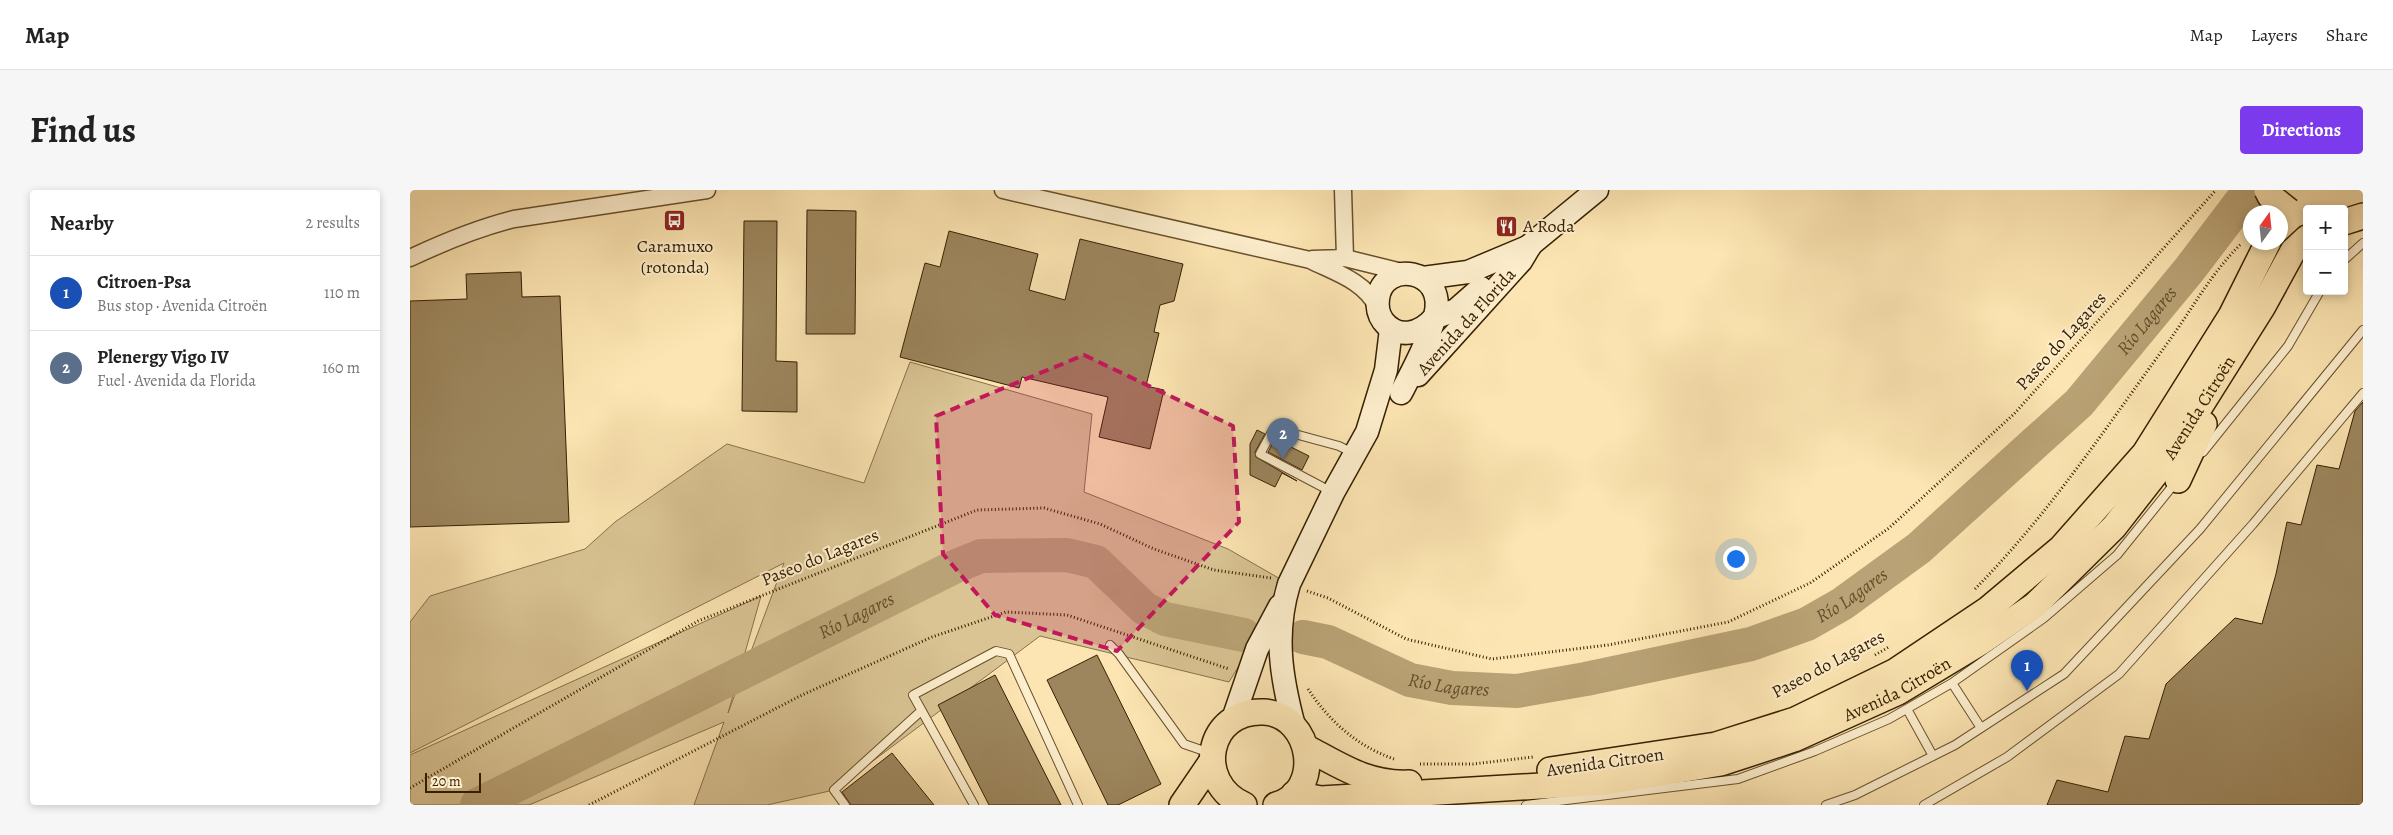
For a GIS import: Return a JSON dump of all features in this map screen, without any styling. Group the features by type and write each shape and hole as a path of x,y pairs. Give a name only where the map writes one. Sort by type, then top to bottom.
{"main road":[{"name":"Avenida da Florida","path":"1401,394 1421,355 1434,318 1456,310 1597,190"},
{"path":"2348,221 2363,216"},
{"name":"Avenida Citroën","path":"1285,800 1328,802 1607,782 1721,763 1794,739 1898,692 1981,642 2035,605 2114,527 2166,459 2231,357 2293,251 2303,242"},
{"name":"Avenida da Florida","path":"1415,275 1468,272 1530,246"},
{"name":"Avenida da Florida","path":"1367,432 1521,261 1530,246"},
{"name":"Avenida Citroën","path":"1896,671 1987,610 2061,548 2145,453 2231,316 2254,250"},
{"path":"1415,275 1434,288 1438,303 1434,318 1426,327 1415,333 1402,333 1390,329 1381,319 1377,307 1378,294 1385,283 1395,276 1415,275"},
{"name":"Avenida da Florida","path":"1234,720 1256,649 1284,599 1289,584 1333,493 1367,432 1386,370 1390,329"},
{"path":"2178,480 2209,415 2231,357"},
{"name":"Avenida da Florida","path":"1284,599 1280,648 1282,681 1294,726"},
{"name":"Avenida Citroen","path":"1307,748 1350,771 1389,784 1486,779 1716,745 1795,720 1896,671"},
{"path":"1182,805 1212,757 1216,740 1223,729 1234,720 1249,713 1265,712 1281,716 1294,726 1307,748 1308,764 1304,780 1285,800"},
{"path":"1212,757 1214,776 1222,790 1233,800 1244,805"}],"street":[{"path":"410,258 472,232 514,219 707,190"},
{"path":"1003,190 1310,260 1357,283 1373,297 1377,307"},
{"path":"1342,190 1345,258"},
{"path":"1310,260 1345,258 1415,275"}],"lane":[{"path":"2348,256 2363,243"},
{"path":"1526,805 1738,779 1815,751 1906,709 1952,683 2044,618 2117,555 2155,506 2288,346 2318,295"},
{"path":"1826,805 1855,796 1933,756 1981,728 2064,674 2200,529 2363,330"},
{"path":"1924,805 2007,757 2119,674 2253,524 2363,393"},
{"path":"1333,493 1260,454 1272,432 1280,430 1288,432 1338,446 1355,454"},
{"path":"1110,645 1119,654 1184,744 1212,757"},
{"path":"974,805 913,695 996,651 1009,654 1078,805"},
{"path":"1952,683 1981,728"},
{"path":"1906,709 1933,756"},
{"path":"845,805 834,790 921,711"}],"path":[{"name":"Paseo do Lagares","path":"1311,593 1328,598 1406,639 1492,659 1608,645 1728,622 1810,583 1889,528 2014,414 2216,190"},
{"path":"1969,595 2007,556 2052,501 2187,316 2224,261 2243,249"},
{"name":"Paseo do Lagares","path":"410,788 698,621 977,510 1044,508 1100,524 1154,549 1214,570 1271,578"},
{"path":"589,805 802,695 932,636 1006,612 1067,615 1235,670"},
{"name":"Paseo do Lagares","path":"1867,659 1893,645"},
{"path":"1304,684 1318,704 1342,731 1375,752 1398,761"},
{"path":"1415,764 1473,764 1539,757"}],"highlighted area":[{"path":"1084,355 1233,426 1239,522 1117,651 995,615 943,554 936,416"}],"shaded area":[{"path":"910,362 1092,414 1084,492 1228,549 1289,584 1229,682 1040,636 834,790 767,805 694,805 724,722 529,805 410,805 410,755 761,596 728,713 784,563 410,753 410,622 430,596 585,549 615,522 727,444 864,483"}],"building":[{"path":"807,210 856,211 855,334 806,334"},
{"path":"744,221 777,221 776,361 797,362 797,412 742,411"},
{"path":"949,231 1038,254 1029,290 1065,300 1080,239 1183,264 1174,301 1160,305 1154,332 1159,333 1146,386 1164,390 1150,449 1099,437 1108,397 1022,377 1019,388 900,357 925,263 940,267"},
{"path":"521,272 522,297 560,296 569,522 410,527 410,301 467,299 466,274"},
{"path":"2363,402 2363,805 2047,805 2057,780 2108,792 2125,736 2149,739 2166,684 2235,618 2262,624 2276,574 2287,522 2301,525 2317,465 2339,469 2355,411"},
{"path":"1257,430 1265,434 1255,452 1256,457 1297,481 1282,473 1275,487 1250,475 1250,444"},
{"path":"1275,439 1309,456 1302,470 1268,452"},
{"path":"1097,655 1161,784 1118,805 1108,805 1047,680"},
{"path":"995,675 1061,805 989,805 938,705"},
{"path":"892,753 934,805 851,805 842,792"}],"waterway":[{"name":"Río Lagares","path":"1303,637 1328,642 1410,680 1452,688 1517,691 1586,679 1751,644 1807,624 1842,604 1919,548 2079,403 2189,270 2246,195 2254,190"},
{"name":"Río Lagares","path":"477,805 954,567 981,556 1067,555 1096,562 1144,608 1165,619 1244,635"}],"place":[{"name":"Caramuxo (rotonda)","path":"675,221"},
{"name":"A Roda","path":"1507,226"},
{"name":"Plenergy Vigo IV","path":"1283,459"},
{"name":"Citroen-Psa","path":"2027,691"}]}
